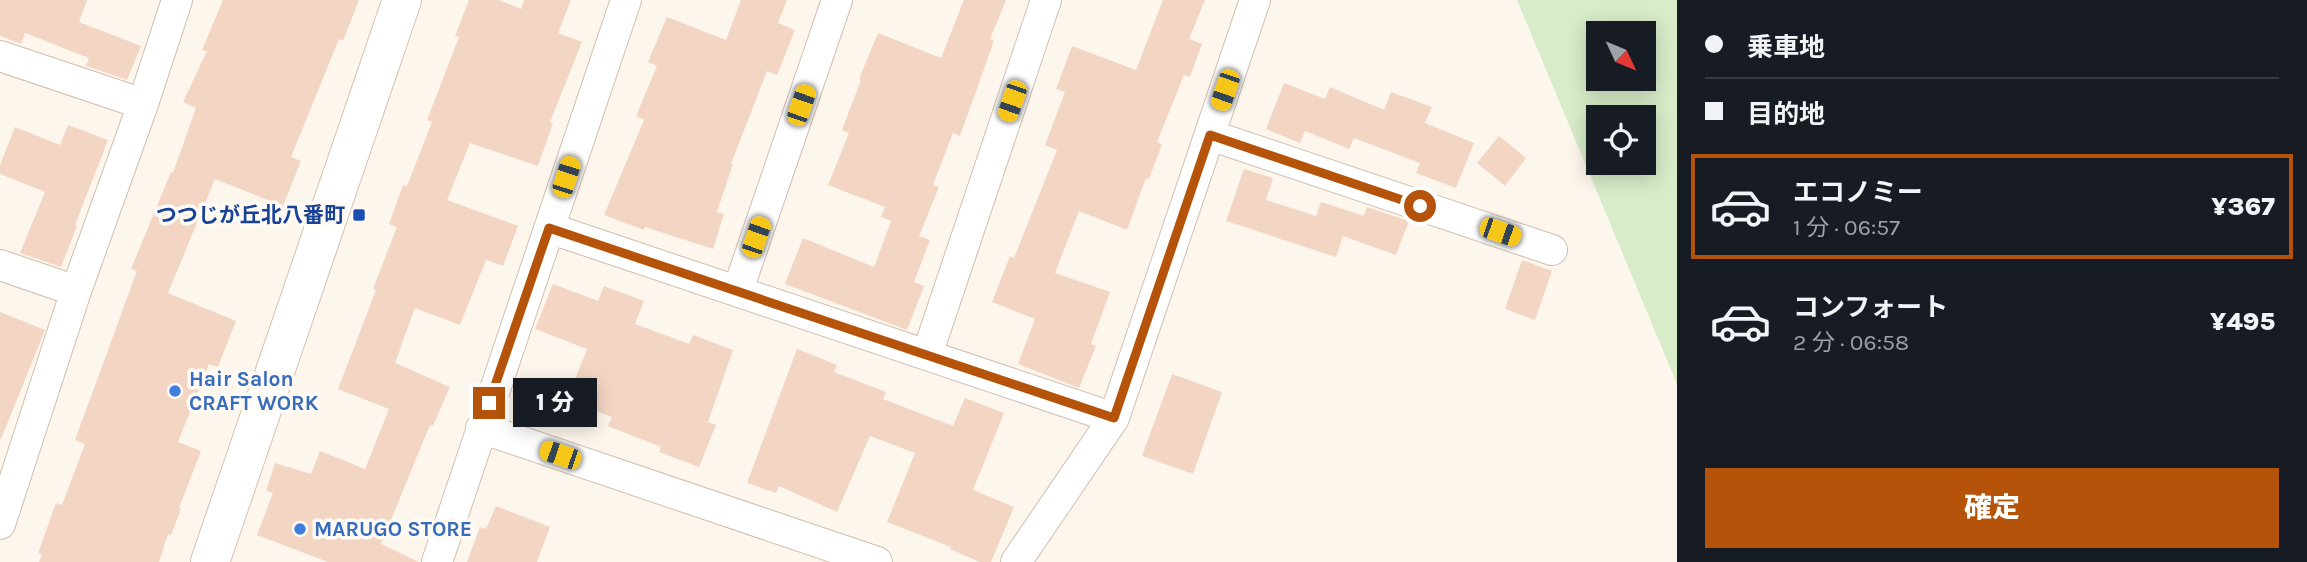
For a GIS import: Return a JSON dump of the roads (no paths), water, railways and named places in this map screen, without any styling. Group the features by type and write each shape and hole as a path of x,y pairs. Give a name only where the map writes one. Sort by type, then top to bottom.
{"street":[{"path":"0,524 8,477 143,104 177,0"},
{"path":"210,562 402,0"},
{"path":"437,562 626,0"},
{"path":"738,290 837,0"},
{"path":"927,355 1046,0"},
{"path":"1016,562 1114,418 1255,0"},
{"path":"0,56 143,104"},
{"path":"1210,135 1552,250"},
{"path":"549,228 1114,418"},
{"path":"0,265 76,291"},
{"path":"481,428 877,562"}],"place":[{"name":"つつじが丘北八番町","path":"359,215"},
{"name":"Hair Salon CRAFT WORK","path":"175,391"},
{"name":"MARUGO STORE","path":"300,529"}]}
